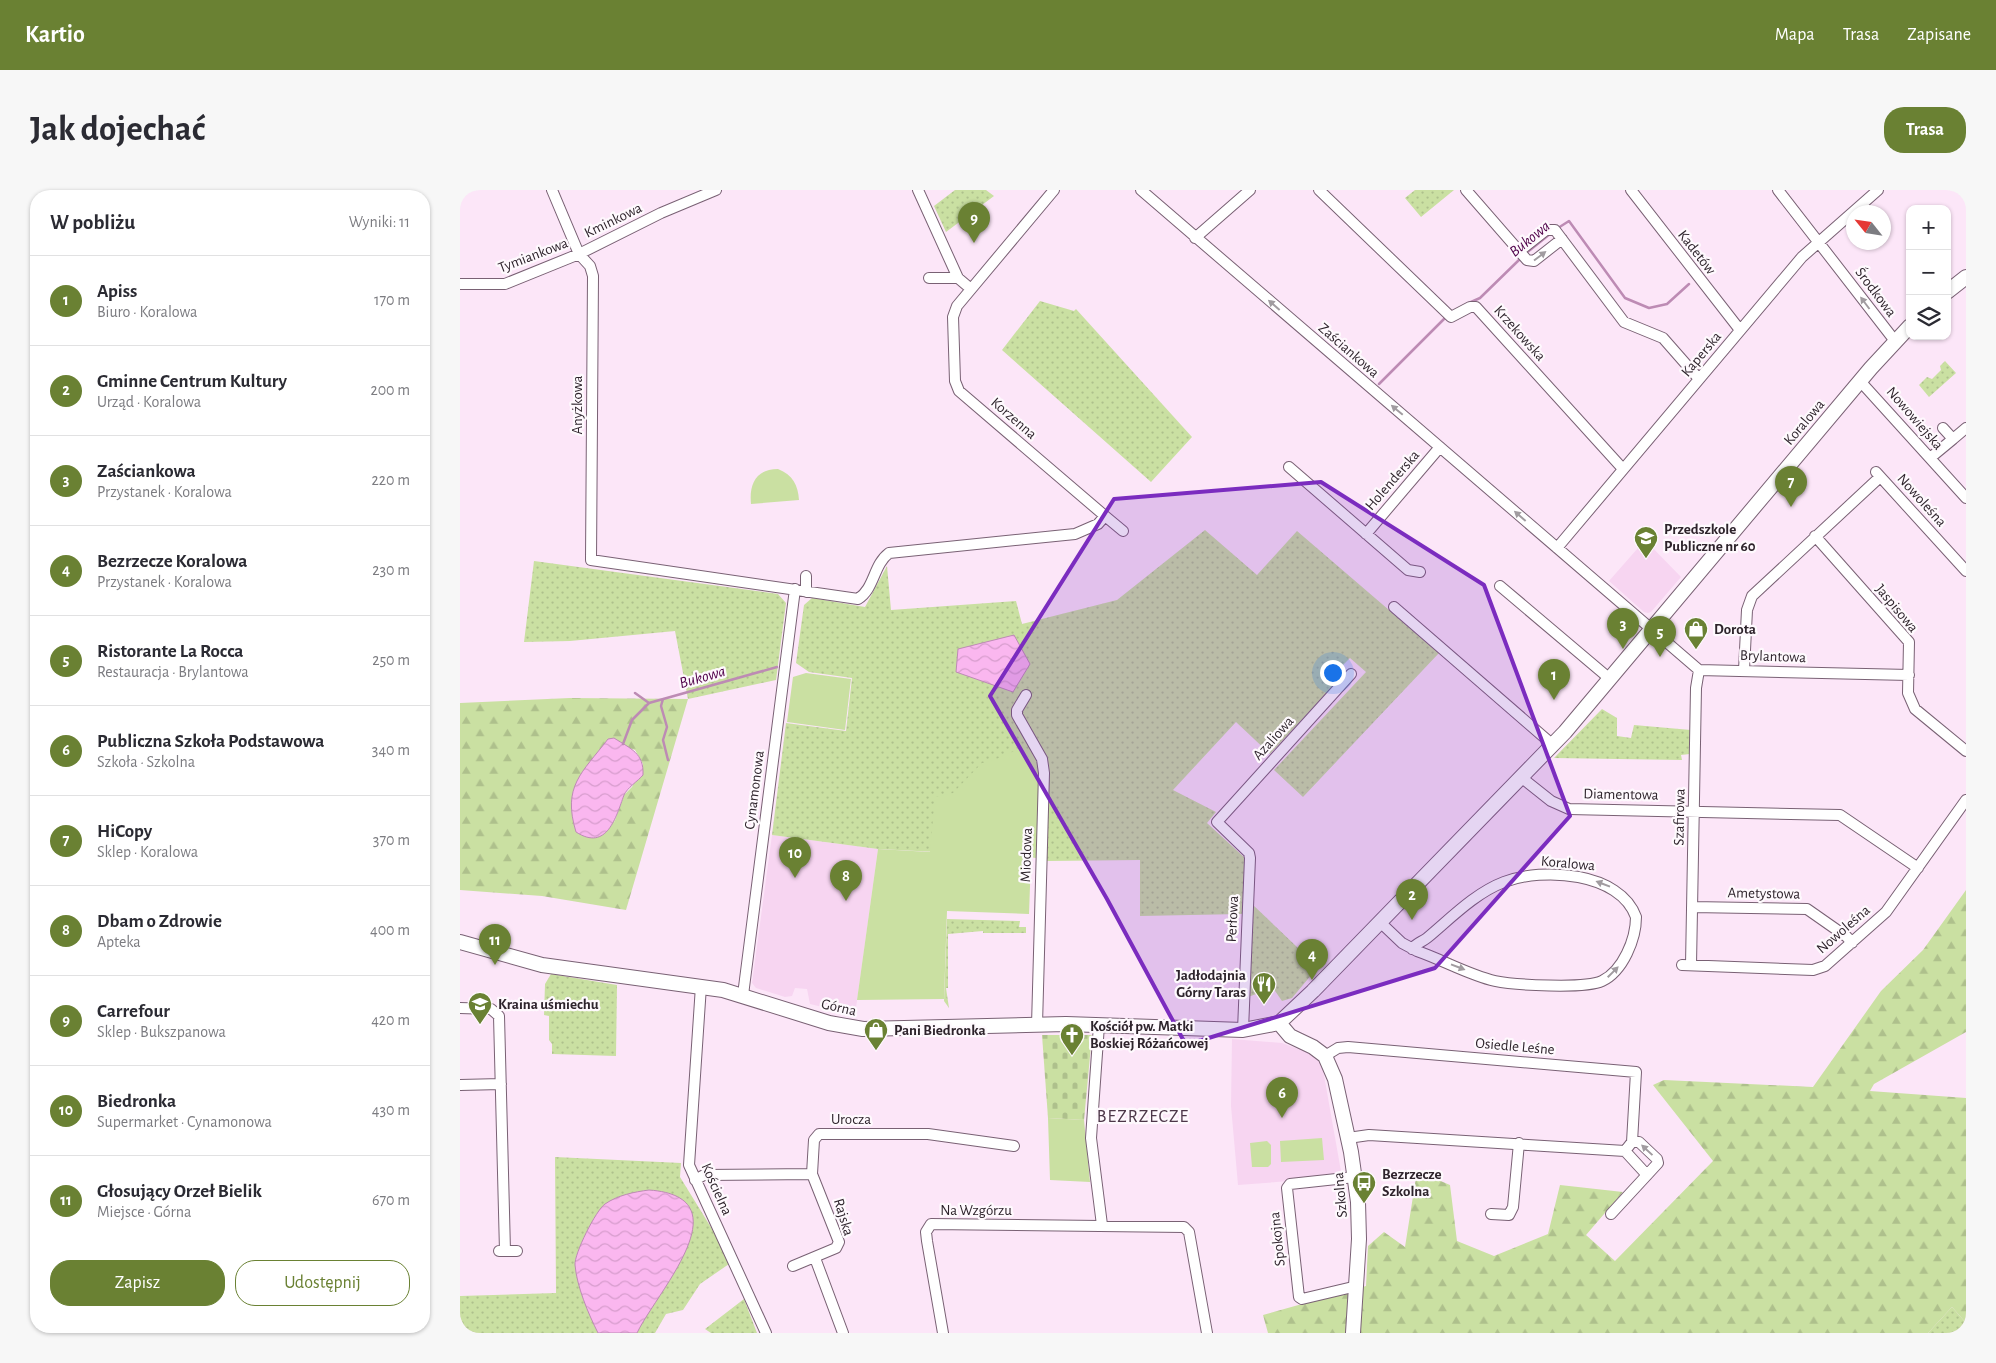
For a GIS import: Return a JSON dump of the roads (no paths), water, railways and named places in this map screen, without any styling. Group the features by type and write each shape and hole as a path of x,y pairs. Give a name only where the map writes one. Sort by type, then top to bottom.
{"street":[{"name":"Tymiankowa","path":"460,284 505,284 580,254 552,190"},
{"name":"Kminkowa","path":"580,254 662,213 716,190"},
{"path":"918,190 958,278 971,289 1054,190"},
{"name":"Zaściankowa","path":"1141,190 1651,629"},
{"path":"1195,238 1250,190"},
{"name":"Krzekowska","path":"1319,190 1451,317 1470,307 1476,307 1623,469"},
{"path":"1466,190 1518,252 1527,260 1534,261 1562,239"},
{"name":"Kadetów","path":"1631,190 1740,330"},
{"name":"Środkowa","path":"1778,190 1895,341"},
{"name":"Kaperska","path":"1557,548 1740,330 1818,242 1878,190"},
{"path":"1518,252 1551,229 1555,230 1624,322 1663,338 1699,379"},
{"name":"Anyżkowa","path":"580,254 590,266 593,276 596,459 591,560 795,589"},
{"path":"1951,289 1966,277"},
{"path":"929,278 958,278"},
{"name":"Korzenna","path":"971,289 957,306 953,317 956,381 959,391 1123,531"},
{"name":"Koralowa","path":"1279,1023 1380,923 1553,745 1860,381 1906,330"},
{"name":"Nowowiejska","path":"1860,381 1966,498"},
{"path":"1943,428 1952,439"},
{"path":"1930,458 1966,428"},
{"name":"Holenderska","path":"1366,534 1440,447"},
{"name":"Holenderska","path":"1289,467 1408,570 1420,572"},
{"name":"Nowoleśna","path":"1815,536 1878,474 1966,571"},
{"path":"795,589 858,599 867,594 883,557 889,553 1075,534 1098,524 1104,516"},
{"path":"1744,670 1750,600 1758,589 1815,536"},
{"name":"Jaspisowa","path":"1815,536 1909,642 1908,693 1915,709 1966,751"},
{"path":"806,576 806,592"},
{"path":"1500,586 1610,679"},
{"name":"Cynamonowa","path":"743,996 795,589"},
{"path":"1394,607 1553,745"},
{"path":"1651,629 1699,670"},
{"name":"Brylantowa","path":"1699,670 1909,675"},
{"name":"Szafirowa","path":"1686,965 1692,907 1696,688 1699,670"},
{"name":"Azaliowa","path":"1217,822 1351,674"},
{"name":"Miodowa","path":"1026,696 1017,710 1017,715 1042,759 1044,773 1037,1025"},
{"name":"Diamentowa","path":"1522,778 1551,802 1569,808 1840,815 1918,868"},
{"name":"Nowoleśna","path":"1686,965 1813,970 1824,966 1886,912 1966,800"},
{"name":"Perłowa","path":"1217,822 1249,853 1250,858 1243,1030"},
{"name":"Koralowa","path":"1563,876 1606,884 1624,897 1636,917 1632,938 1617,970 1606,979 1593,984 1529,985 1495,981 1412,949 1479,895 1498,884 1522,877 1563,876"},
{"name":"Ametystowa","path":"1692,907 1807,909 1847,937 1852,943"},
{"path":"1380,923 1412,949"},
{"path":"1426,939 1427,955"},
{"name":"Górna","path":"460,942 542,965 701,986 743,996 848,1028 1099,1025 1243,1030 1279,1023"},
{"name":"Kościelna","path":"701,986 688,1156 689,1165 694,1180 766,1333"},
{"path":"460,1008 487,1008 495,1010 499,1014 502,1251 517,1250"},
{"path":"1279,1023 1290,1036 1310,1045 1326,1056"},
{"path":"1099,1025 1091,1138 1102,1225"},
{"name":"Osiedle Leśne","path":"1326,1056 1338,1048 1348,1047 1636,1072 1632,1142"},
{"name":"Szkolna","path":"1326,1056 1334,1074 1348,1138 1359,1216 1357,1286 1353,1333"},
{"path":"460,1085 501,1084"},
{"name":"Urocza","path":"812,1174 814,1140 819,1134 928,1134 1014,1146"},
{"path":"1348,1138 1369,1135 1625,1152 1647,1175"},
{"path":"1611,1214 1658,1163 1657,1159 1639,1142 1632,1142 1625,1152"},
{"path":"1491,1214 1509,1215 1513,1207 1519,1144"},
{"path":"694,1180 704,1175 812,1174"},
{"name":"Rajska","path":"793,1266 836,1248 839,1242 812,1174"},
{"name":"Spokojna","path":"1355,1177 1290,1184 1287,1188 1299,1297 1302,1299 1357,1286"},
{"name":"Na Wzgórzu","path":"943,1333 926,1232 931,1224 1184,1227 1189,1232 1207,1333"},
{"path":"814,1258 843,1333"}],"water":[{"path":"1014,635 1030,664 1013,692 956,672 958,649"},
{"path":"614,738 635,752 639,757 643,768 643,775 625,792 609,829 603,835 595,838 587,837 576,832 571,803 573,791 590,761 608,739"},
{"path":"649,1190 677,1197 691,1210 693,1228 687,1249 637,1333 598,1333 578,1282 575,1265 578,1252 591,1223 605,1204 621,1196"}],"waterway":[{"name":"Bukowa","path":"1558,228 1569,221 1625,298 1649,308 1667,304 1689,284"},
{"name":"Bukowa","path":"1525,254 1550,234"},
{"name":"Bukowa","path":"1471,302 1480,298 1521,258"},
{"name":"Bukowa","path":"1379,384 1447,316"},
{"name":"Bukowa","path":"635,693 649,703 777,667"},
{"path":"663,699 661,706 667,727 663,740 668,760"},
{"path":"623,744 632,720 649,703"}],"place":[{"name":"Carrefour","path":"974,243"},
{"name":"HiCopy","path":"1791,507"},
{"name":"Przedszkole Publiczne nr 60","path":"1646,559"},
{"name":"Zaściankowa","path":"1623,649"},
{"name":"Dorota","path":"1696,650"},
{"name":"Ristorante La Rocca","path":"1660,657"},
{"name":"Apiss","path":"1554,700"},
{"name":"Biedronka","path":"795,878"},
{"name":"Dbam o Zdrowie","path":"846,901"},
{"name":"Gminne Centrum Kultury","path":"1412,920"},
{"name":"Głosujący Orzeł Bielik","path":"495,965"},
{"name":"Bezrzecze Koralowa","path":"1312,980"},
{"name":"Jadłodajnia Górny Taras","path":"1264,1005"},
{"name":"Kraina uśmiechu","path":"480,1025"},
{"name":"Pani Biedronka","path":"876,1051"},
{"name":"Kościół pw. Matki Boskiej Różańcowej","path":"1072,1056"},
{"name":"Publiczna Szkoła Podstawowa","path":"1282,1118"},
{"name":"Bezrzecze Szkolna","path":"1364,1204"}],"district":[{"name":"BEZRZECZE","path":"1143,1116"}]}
